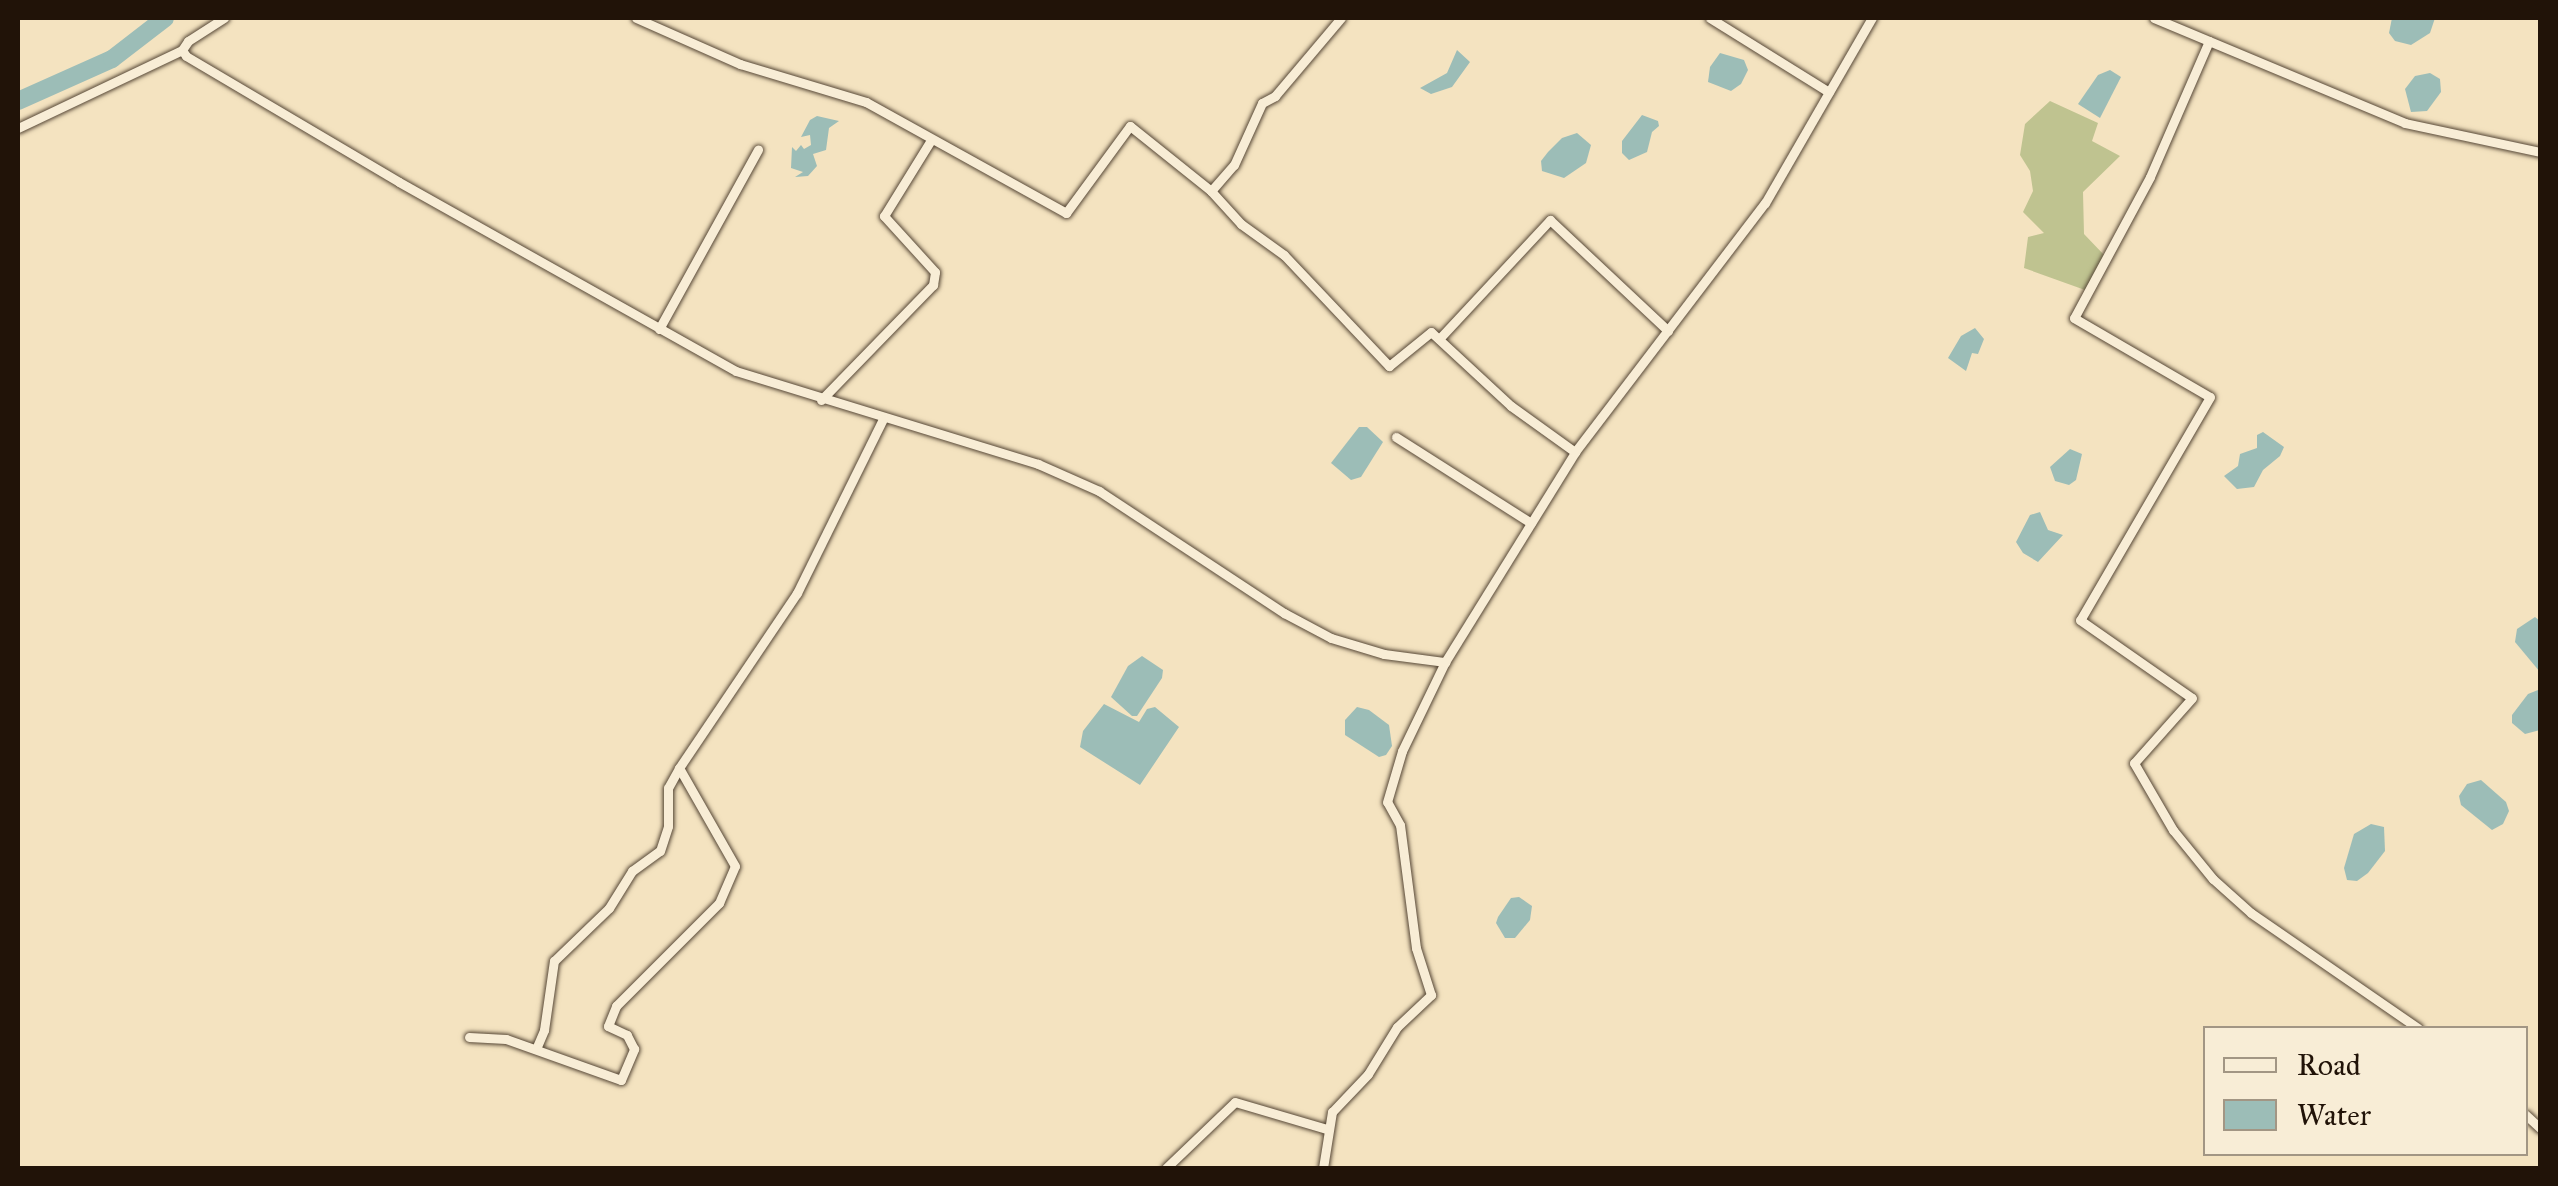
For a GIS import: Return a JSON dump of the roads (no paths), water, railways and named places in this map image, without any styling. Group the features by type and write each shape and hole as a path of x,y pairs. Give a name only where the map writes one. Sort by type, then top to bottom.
{"street":[{"path":"18,128 182,50 188,41 224,18"},
{"path":"636,18 740,64 866,102 1066,213 1130,126 1211,191 1241,224 1284,255 1390,366 1431,332 1511,406 1576,452"},
{"path":"1211,191 1234,165 1262,103 1276,96 1341,18"},
{"path":"1710,18 1829,92"},
{"path":"1322,1168 1332,1112 1368,1074 1396,1027 1430,995 1416,948 1400,824 1387,802 1402,752 1445,662 1576,452 1765,203 1872,18"},
{"path":"2154,18 2405,123 2540,152"},
{"path":"2209,40 2150,177 2074,318 2210,397 2080,620 2192,698 2134,763 2174,830 2213,879 2252,913 2415,1026"},
{"path":"182,50 186,56 382,172 736,371 1038,464 1099,491 1254,594 1331,638 1384,654 1445,662"},
{"path":"821,400 933,286 935,272 884,216 931,140"},
{"path":"659,329 758,150"},
{"path":"1439,339 1550,220 1668,331"},
{"path":"536,1049 544,1030 554,961 610,908 632,871 660,851 668,826 668,788 796,593 883,419"},
{"path":"1396,437 1531,523"},
{"path":"469,1037 506,1039 622,1080 634,1049 627,1035 608,1026 616,1006 656,962 720,904 736,866 680,768"},
{"path":"1166,1168 1235,1102 1327,1129"}],"water":[{"path":"2392,18 2435,18 2430,33 2411,45 2395,41 2389,33"},
{"path":"1457,50 1470,62 1452,87 1431,94 1420,88 1447,73"},
{"path":"1720,53 1744,60 1748,70 1741,84 1731,91 1708,82 1710,67"},
{"path":"2110,70 2121,77 2100,118 2078,104 2098,75"},
{"path":"2430,73 2440,79 2441,92 2427,111 2411,112 2405,89 2415,76"},
{"path":"1642,115 1658,121 1659,126 1652,132 1647,152 1629,160 1622,153 1622,141"},
{"path":"817,116 839,121 829,128 826,150 813,154 817,166 808,176 795,177 803,172 791,168 792,147 796,151 801,145 804,149 811,145 810,135 801,137 810,120"},
{"path":"1577,133 1591,145 1586,163 1564,178 1542,171 1541,161 1548,152 1562,138"},
{"path":"1975,328 1984,339 1978,354 1972,353 1966,371 1948,358 1961,336"},
{"path":"1359,427 1367,427 1383,442 1361,477 1351,480 1331,463"},
{"path":"2263,432 2284,447 2280,456 2263,470 2254,487 2237,489 2224,476 2238,466 2240,454 2257,448 2257,435"},
{"path":"2070,449 2082,454 2076,480 2069,485 2055,481 2050,467"},
{"path":"2040,512 2048,530 2063,535 2038,562 2023,553 2016,542 2030,515"},
{"path":"2535,617 2540,621 2540,672 2515,642 2517,629"},
{"path":"1142,656 1163,670 1162,678 1137,716 1132,716 1111,697 1128,666"},
{"path":"2538,690 2540,730 2525,734 2512,723 2512,715 2528,694"},
{"path":"1104,704 1139,722 1147,709 1155,707 1179,727 1140,785 1080,747 1083,731"},
{"path":"1357,707 1369,710 1389,725 1392,746 1386,755 1379,757 1345,735 1345,720"},
{"path":"2481,780 2506,802 2509,811 2503,824 2492,830 2461,805 2459,796 2467,784"},
{"path":"2371,824 2384,827 2385,851 2368,873 2357,881 2347,880 2344,868 2354,834"},
{"path":"1519,897 1532,906 1530,920 1515,938 1505,938 1496,923 1498,917 1511,898"}],"waterway":[{"path":"18,101 112,59 165,18"}]}
